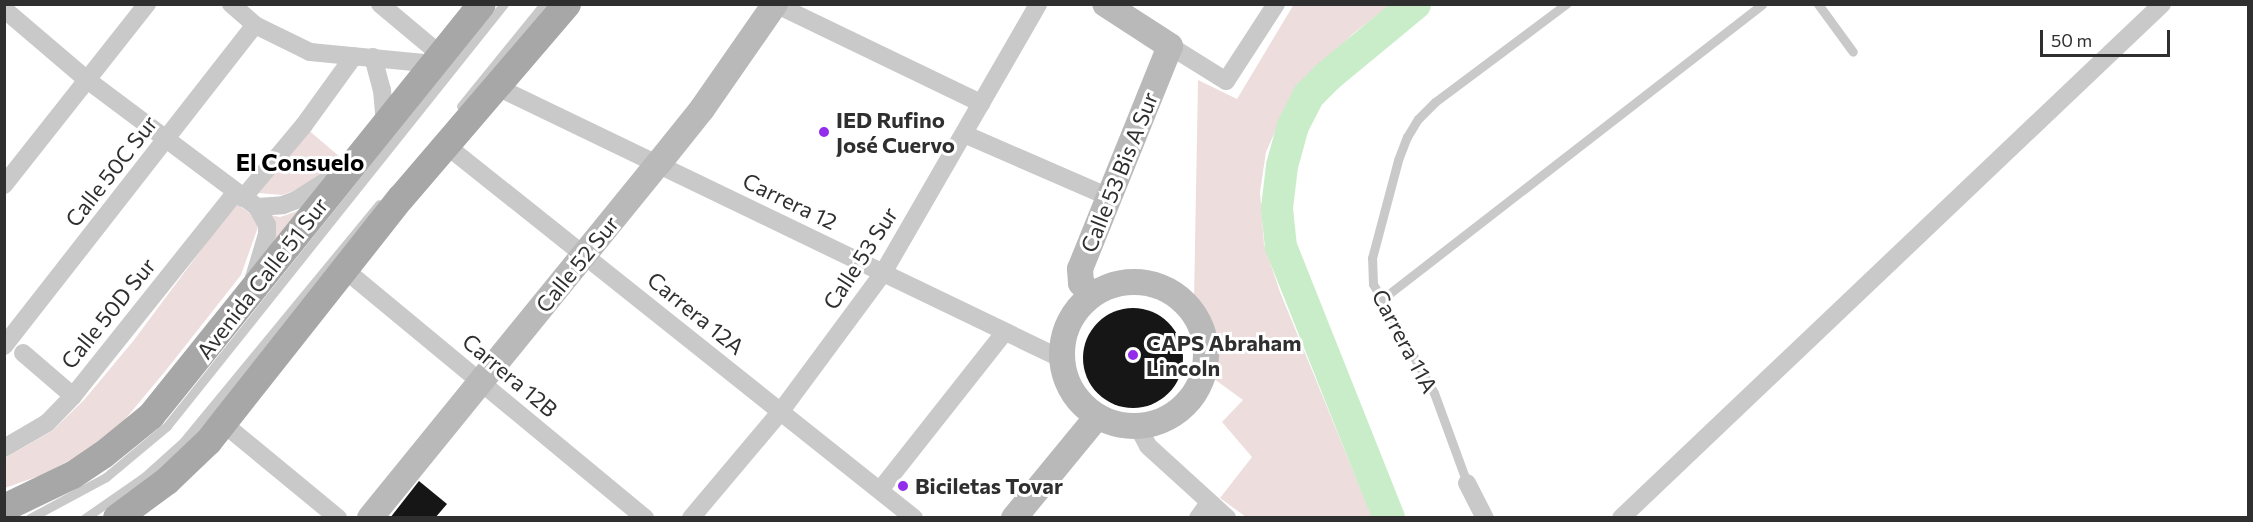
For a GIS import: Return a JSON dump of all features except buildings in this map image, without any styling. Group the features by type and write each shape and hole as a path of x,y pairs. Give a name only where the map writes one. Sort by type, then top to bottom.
{"main road":[{"name":"Avenida Calle 51 Sur","path":"4,508 73,475 137,429 170,395 482,4"},
{"path":"117,518 189,462 224,424 344,269 567,4"}],"street":[{"path":"4,185 147,4"},
{"path":"231,4 255,25 310,52 438,60"},
{"path":"380,4 438,60"},
{"path":"775,4 981,103"},
{"name":"Calle 52 Sur","path":"370,518 702,109 775,4"},
{"name":"Calle 53 Sur","path":"692,518 781,411 883,273 1038,4"},
{"path":"1105,4 1226,81 1276,4"},
{"path":"1621,518 2162,4"},
{"path":"10,13 86,79 245,199 267,225 267,234 248,297"},
{"name":"Calle 50C Sur","path":"4,346 255,25"},
{"name":"Calle 53 Bis A Sur","path":"1092,295 1081,283 1079,273 1170,46"},
{"name":"Calle 50D Sur","path":"4,448 47,423 73,396 245,199 304,125 354,56"},
{"path":"372,57 382,90 385,125"},
{"name":"Carrera 12","path":"497,87 1062,359"},
{"path":"964,134 1109,197"},
{"name":"Carrera 12A","path":"447,146 914,518"},
{"path":"245,199 283,205 326,182 360,155"},
{"name":"Carrera 12B","path":"344,269 645,518"},
{"path":"1120,284 1151,284 1170,292 1186,304 1198,321 1205,351 1201,381 1191,399 1176,414 1158,423 1138,427 1124,426 1097,417 1076,398 1064,373 1062,359 1066,330 1076,310 1092,295 1120,284"},
{"path":"880,490 1005,332"},
{"path":"23,353 73,396"},
{"path":"1014,518 1097,417"},
{"path":"224,424 338,518"},
{"path":"1138,427 1148,446 1227,518"},
{"path":"1467,483 1485,518"},
{"path":"1198,518 1209,503"}],"lane":[{"path":"30,518 106,477 167,426 504,4"},
{"path":"452,117 544,4"},
{"name":"Carrera 11A","path":"1467,483 1434,393 1373,284 1372,258 1398,160 1407,137 1418,119 1435,102 1566,4"},
{"path":"1381,300 1762,4"},
{"path":"1818,4 1854,52"},
{"path":"85,518 144,477 183,441 386,195"}],"shaded area":[{"path":"1294,4 1390,5 1354,33 1293,92 1266,152 1260,192 1264,244 1280,292 1372,517 1246,517 1220,498 1252,457 1222,422 1243,400 1210,376 1213,353 1211,334 1206,317 1194,300 1198,80 1237,99"},
{"path":"306,128 340,157 326,172 299,189 282,195 258,193"},
{"path":"314,201 275,246 270,215 280,217 295,212"},
{"path":"236,203 256,218 258,227 241,275 167,369 122,423 91,448 47,473 5,488 5,458 52,431 84,400 134,340"}],"waterway":[{"path":"1389,518 1281,247 1277,208 1282,166 1293,126 1308,96 1328,76 1415,4"}],"place":[{"name":"IED Rufino José Cuervo","path":"824,132"},
{"name":"CAPS Abraham Lincoln","path":"1133,355"},
{"name":"Biciletas Tovar","path":"903,486"}],"district":[{"name":"El Consuelo","path":"300,162"}]}
